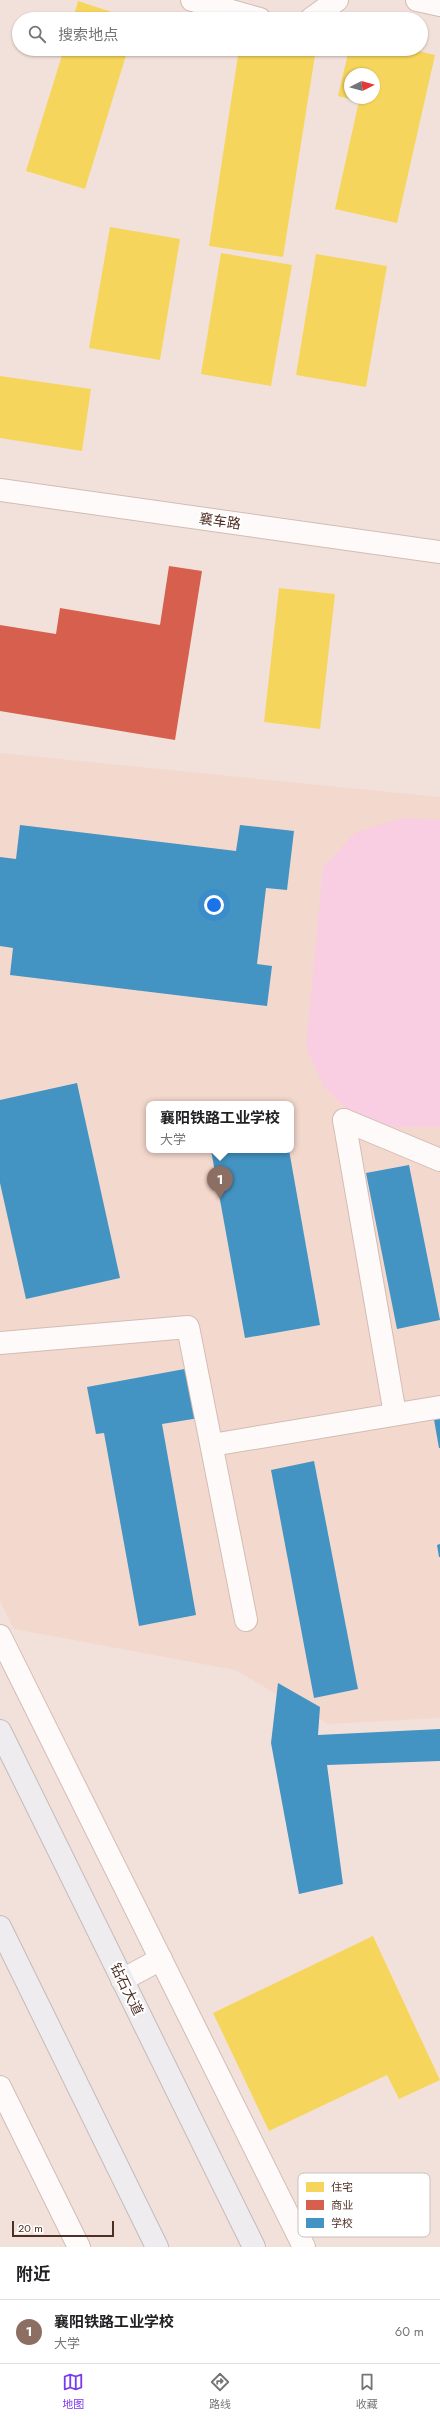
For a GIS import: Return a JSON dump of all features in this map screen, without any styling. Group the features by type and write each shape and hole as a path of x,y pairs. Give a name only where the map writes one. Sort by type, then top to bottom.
{"highway":[{"name":"钻石大道","path":"0,1731 254,2247"},
{"path":"0,1927 157,2247"}],"street":[{"path":"192,0 235,12"},
{"path":"321,12 337,0"},
{"path":"417,0 440,5"},
{"name":"襄车路","path":"0,490 440,552"},
{"path":"395,1414 344,1120 440,1160"},
{"path":"0,1343 188,1327 246,1620"},
{"path":"212,1445 440,1407"},
{"path":"0,1636 298,2235"},
{"path":"122,1980 161,1959"},
{"path":"0,2087 79,2247"},
{"path":"299,2237 304,2247"}],"shaded area":[{"path":"0,753 440,797 440,1718 328,1724 235,1670 14,1629 0,1601"},
{"path":"402,818 440,820 440,1127 396,1127 356,1119 324,1087 306,1047 323,867 355,833"}],"building: 住宅":[{"path":"78,1 112,12 75,12"},
{"path":"428,53 435,55 397,223 335,209 358,104 380,104 380,68 345,68 347,56 428,56"},
{"path":"62,56 126,56 85,189 26,171"},
{"path":"238,56 315,56 283,257 209,246"},
{"path":"344,70 344,97 338,96"},
{"path":"110,227 180,239 160,360 89,348"},
{"path":"221,253 292,265 271,386 201,374"},
{"path":"316,254 387,266 366,387 296,375"},
{"path":"0,376 91,389 82,451 0,438"},
{"path":"279,588 335,594 320,729 264,722"},
{"path":"373,1936 440,2080 399,2099 387,2075 269,2131 213,2013"}],"building: 商业":[{"path":"169,566 202,571 175,740 0,711 0,625 56,634 60,608 160,625"}],"building: 学校":[{"path":"20,825 236,851 240,825 294,831 287,890 266,888 257,964 272,966 267,1006 10,975 13,948 0,946 0,857 16,859"},
{"path":"77,1083 120,1278 26,1299 0,1183 0,1100"},
{"path":"212,1153 290,1153 320,1325 245,1338"},
{"path":"409,1165 440,1320 397,1329 366,1173"},
{"path":"190,1368 199,1418 162,1424 196,1615 139,1626 104,1433 96,1434 87,1387"},
{"path":"440,1413 440,1448 439,1448 433,1414"},
{"path":"314,1461 358,1689 314,1698 271,1470"},
{"path":"440,1544 440,1557 439,1557 437,1545"},
{"path":"278,1683 320,1707 318,1735 440,1729 440,1761 327,1765 343,1884 299,1894 271,1743"}],"place":[{"name":"襄阳铁路工业学校","path":"220,1199"}]}
